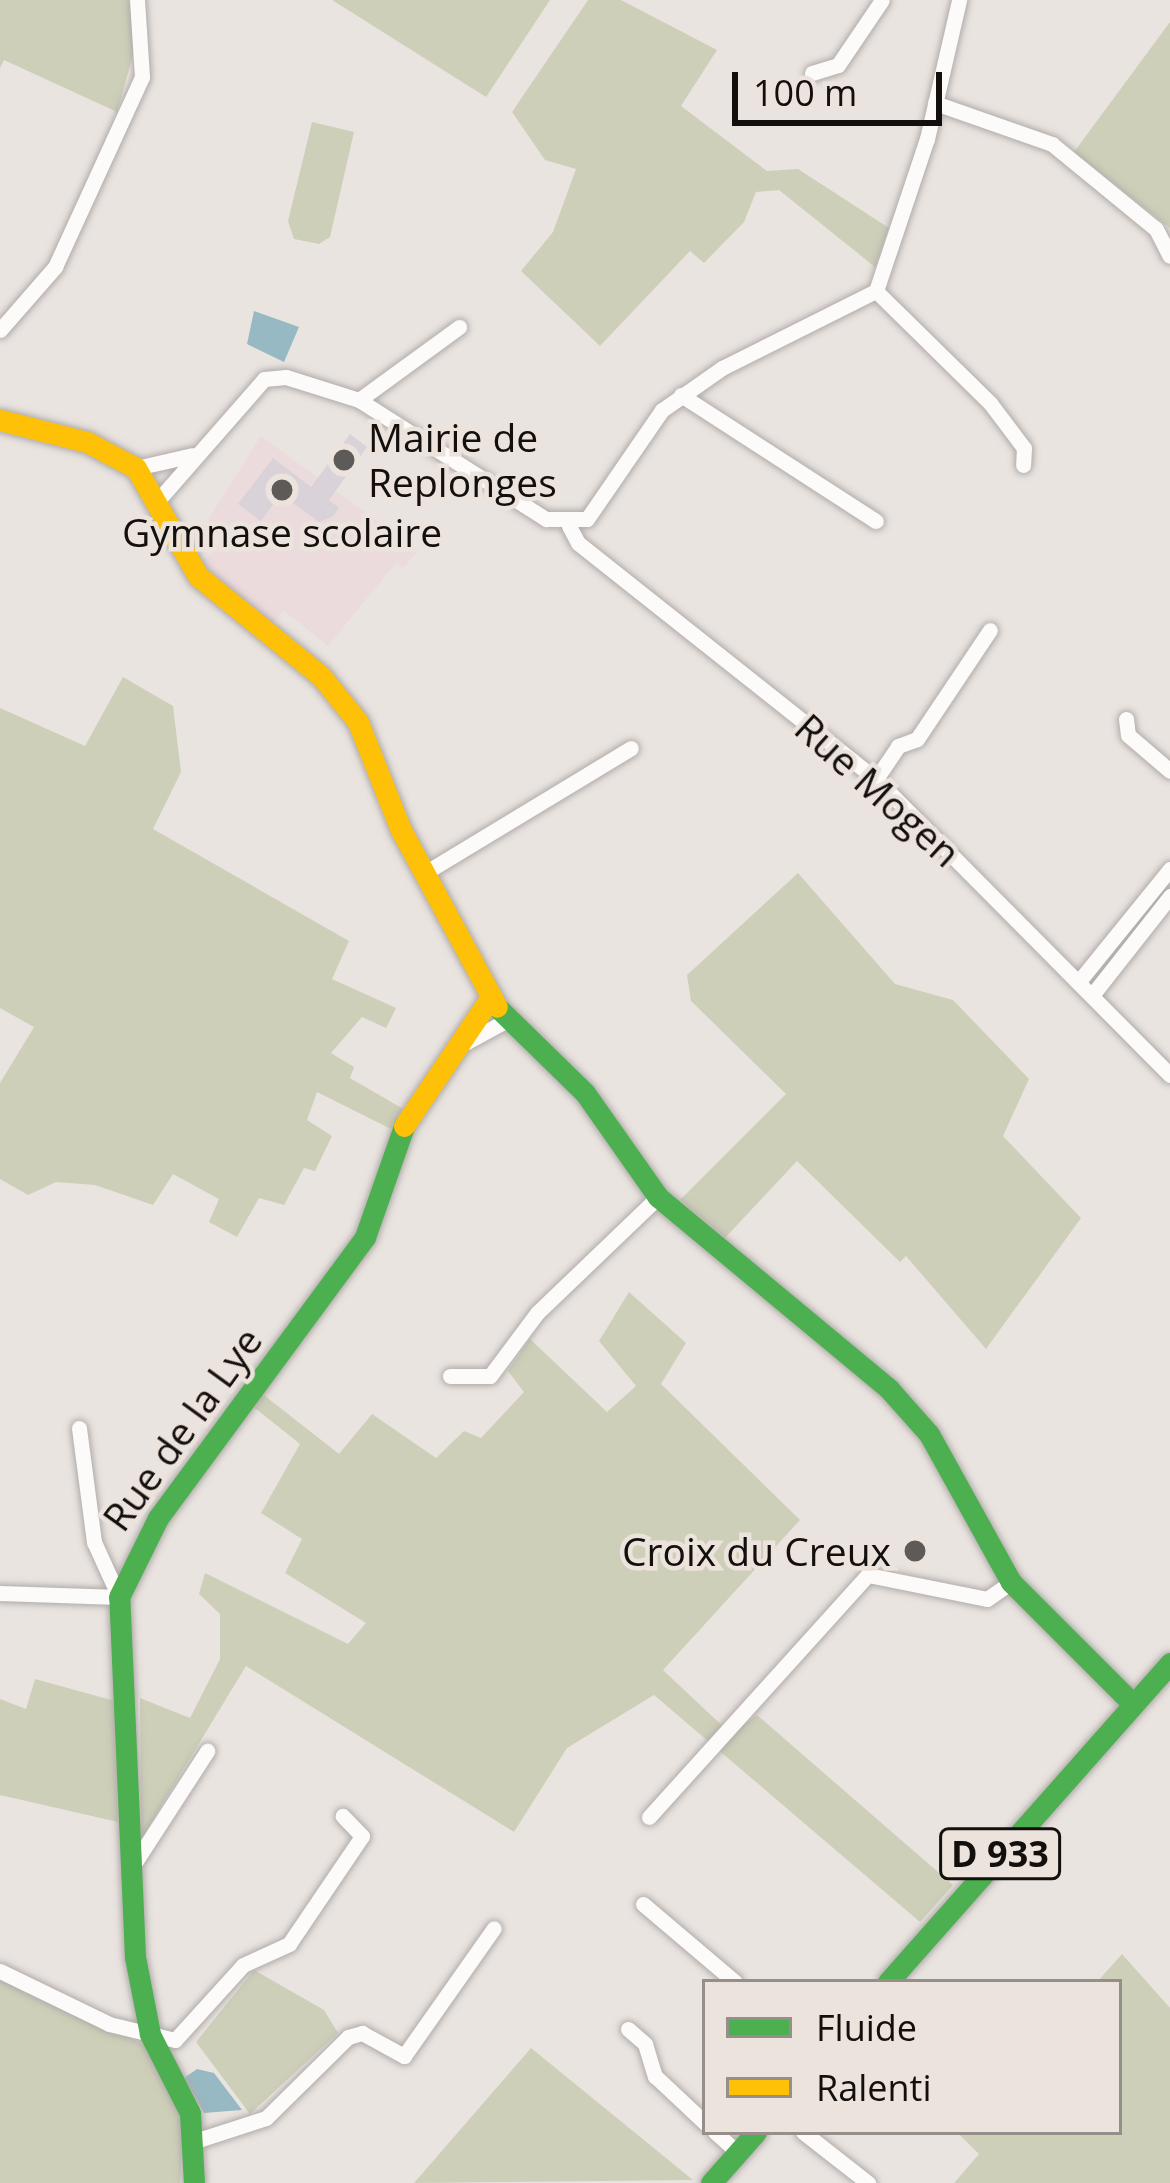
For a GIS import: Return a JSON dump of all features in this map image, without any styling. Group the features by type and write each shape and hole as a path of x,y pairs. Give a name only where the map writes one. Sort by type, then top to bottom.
{"street":[{"path":"0,330 55,267 142,77 136,0"},
{"path":"812,73 838,65 882,0"},
{"path":"569,526 609,494 681,395 876,291 935,103 959,0"},
{"path":"935,103 1052,144 1156,230 1170,256"},
{"path":"876,291 990,403 1024,448 1023,464"},
{"path":"358,400 459,327"},
{"name":"Rue Mogen","path":"196,454 264,379 358,400 569,526 578,543 876,779 1170,1075"},
{"path":"681,395 875,521"},
{"path":"0,420 87,442 136,468 160,498 198,576 306,661 358,722 423,874 507,1020 585,1093 658,1197 890,1389 929,1434 1011,1582 1130,1701"},
{"path":"136,468 196,454"},
{"path":"160,498 196,454"},
{"path":"876,779 898,746 917,739 990,630"},
{"path":"1126,719 1128,735 1170,771"},
{"path":"423,874 632,748"},
{"path":"1080,980 1170,869"},
{"path":"1093,994 1170,896"},
{"name":"Rue de la Lye","path":"194,2183 195,2141 150,2034 135,1957 119,1597 158,1518 365,1237 403,1128 467,1042 491,997"},
{"name":"Rue de la Lye","path":"467,1042 507,1020"},
{"path":"450,1376 490,1376 537,1313 658,1197"},
{"path":"0,1593 119,1597 94,1542 79,1428"},
{"path":"649,1817 868,1575 987,1599 1011,1582"},
{"name":"D 933","path":"891,1979 1130,1701 1170,1663"},
{"path":"134,1864 207,1751"},
{"path":"0,1971 175,2040 194,2027 243,1965 289,1944 362,1836 343,1816"},
{"path":"643,1904 731,1979"},
{"path":"195,2141 266,2118 348,2037 362,2033 404,2056 494,1928"},
{"path":"628,2029 645,2044 655,2077 702,2119"},
{"path":"719,2135 738,2153"},
{"path":"711,2183 753,2135"},
{"path":"807,2135 868,2183"}],"shaded area":[{"path":"261,436 418,551 403,568 396,563 328,646 283,610 273,625 200,565 225,537 208,520"}],"green space":[{"path":"0,0 129,0 138,37 117,112 4,60 0,68"},
{"path":"332,0 550,0 486,97"},
{"path":"588,0 621,0 717,50 681,106 767,171 798,169 889,228 875,267 779,190 756,192 744,222 704,263 690,251 600,346 521,271 553,232 576,169 545,160 512,112"},
{"path":"1170,22 1170,228 1074,152"},
{"path":"312,122 354,132 330,237 319,244 294,239 288,221"},
{"path":"123,677 173,706 181,772 153,829 349,941 332,979 396,1008 386,1028 362,1017 331,1053 354,1067 350,1078 405,1110 391,1129 317,1092 307,1120 332,1136 315,1171 304,1168 284,1205 259,1198 237,1237 209,1222 219,1199 173,1174 153,1205 95,1185 56,1182 28,1195 0,1179 0,1083 34,1027 0,1008 0,708 85,746"},
{"path":"798,873 895,984 953,1000 1029,1079 1003,1136 1081,1218 986,1349 906,1256 900,1262 797,1161 725,1238 680,1200 786,1094 691,1001 687,975"},
{"path":"629,1292 686,1343 661,1384 800,1520 663,1670 731,1734 757,1715 953,1885 920,1922 654,1695 567,1748 514,1832 246,1666 141,1839 140,1698 190,1718 220,1659 220,1614 199,1594 205,1573 348,1644 366,1623 285,1573 302,1539 261,1513 300,1444 250,1404 260,1392 339,1454 372,1414 436,1458 464,1431 481,1438 524,1392 508,1371 530,1339 607,1412 636,1386 599,1341"},
{"path":"35,1679 115,1701 118,1822 0,1795 0,1699 26,1709"},
{"path":"1122,1954 1170,2008 1170,2183 954,2183 979,2154 960,2135 1122,2135 1122,1979 1100,1979"},
{"path":"254,1970 324,2010 338,2033 250,2114 196,2042"},
{"path":"0,1977 145,2045 184,2115 180,2183 0,2183"},
{"path":"531,2048 693,2180 414,2183"}],"water":[{"path":"254,311 299,327 284,362 247,344"},
{"path":"197,2069 214,2073 242,2110 204,2113 184,2078"}],"building":[{"name":"Gymnase scolaire","path":"350,434 367,447 329,500 339,508 332,517 319,522 281,494 261,521 238,504 273,458 311,487"}],"traffic: fast":[{"path":"497,1007 585,1093 658,1197 889,1389 929,1434 1011,1582 1130,1701"},
{"path":"194,2183 190,2113 150,2034 135,1957 119,1597 158,1518 365,1237 404,1126"},
{"path":"891,1979 1170,1663"},
{"path":"711,2183 753,2135"}],"traffic: slow":[{"path":"0,420 87,442 136,468 198,576 321,676 358,722 401,830 497,1007"},
{"path":"404,1126 491,997"}],"place":[{"name":"Mairie de Replonges","path":"344,460"},
{"name":"Gymnase scolaire","path":"282,490"},
{"name":"Croix du Creux","path":"915,1551"}]}
